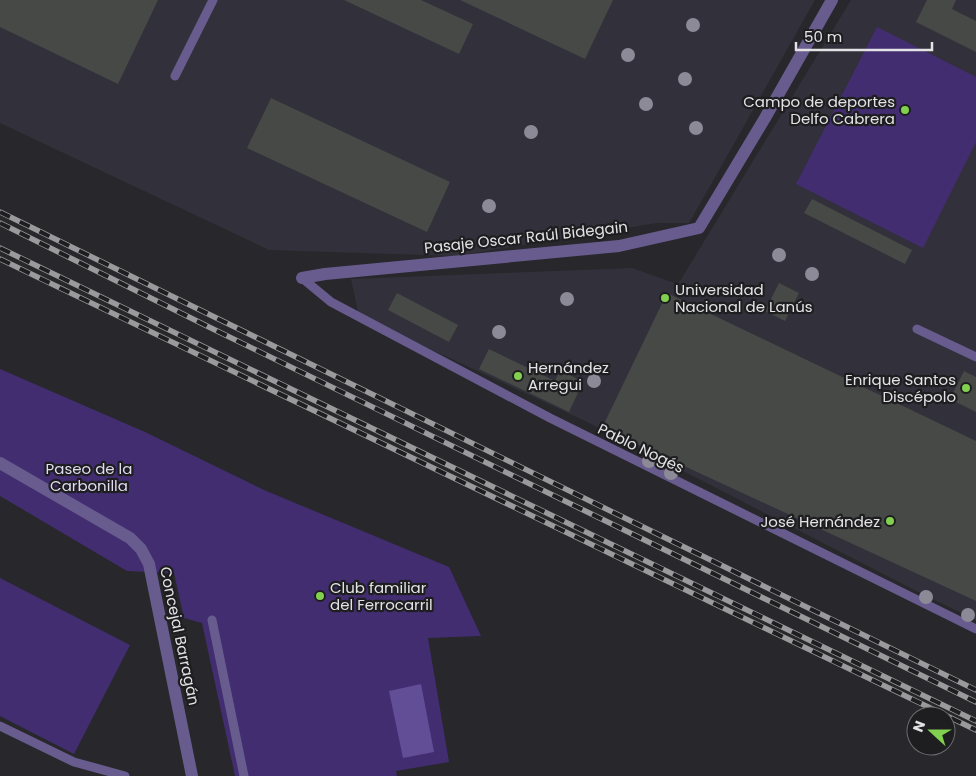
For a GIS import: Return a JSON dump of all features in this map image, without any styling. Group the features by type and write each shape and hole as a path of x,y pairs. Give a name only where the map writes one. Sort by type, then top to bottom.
{"street":[{"name":"Pasaje Oscar Raúl Bidegain","path":"302,278 325,274 619,246 700,228 832,0"},
{"name":"Concejal Barragán","path":"0,464 130,538 141,549 149,564 192,776"}],"lane":[{"path":"175,76 213,0"},
{"name":"Pablo Nogés","path":"302,278 331,302 550,418 976,629"},
{"path":"917,329 976,357"},
{"path":"212,620 244,776"},
{"path":"0,726 74,762 125,776"}],"shaded area":[{"path":"0,0 815,0 689,223 657,223 455,256 269,250 0,123"},
{"name":"Universidad Nacional de Lanús","path":"851,0 976,0 976,620 583,420 430,349 358,312 351,279 632,268 677,284"},
{"path":"421,684 434,752 403,758 389,691"}],"green space":[{"name":"Campo de deportes Delfo Cabrera","path":"877,27 976,77 976,142 923,248 796,184"},
{"name":"Club familiar del Ferrocarril","path":"0,369 145,432 264,490 449,567 481,636 428,638 449,762 396,771 397,776 235,776 202,623 184,618 174,573 127,571 0,496"},
{"path":"0,578 130,645 74,754 0,716"}],"building":[{"path":"0,0 158,0 118,84 0,27"},
{"path":"344,0 421,0 473,24 459,54"},
{"path":"460,0 613,0 585,59"},
{"path":"927,0 956,0 952,9 976,21 976,52 916,22"},
{"path":"271,98 450,182 427,232 247,148"},
{"path":"812,199 912,250 905,264 804,213"},
{"path":"779,283 799,293 785,321 765,311"},
{"path":"397,293 458,325 449,342 388,310"},
{"name":"José Hernández","path":"667,293 976,441 976,601 602,428"},
{"name":"Hernández Arregui","path":"489,349 555,381 560,370 583,382 569,412 479,369"},
{"name":"Enrique Santos Discépolo","path":"964,371 976,377 976,412 950,399"}],"railway":[{"path":"0,212 976,690"},
{"path":"0,223 976,702"},
{"path":"0,248 976,721"},
{"path":"0,259 976,730"}],"place":[{"name":"Campo de deportes Delfo Cabrera","path":"905,110"},
{"name":"Universidad Nacional de Lanús","path":"665,298"},
{"name":"Hernández Arregui","path":"518,376"},
{"name":"Enrique Santos Discépolo","path":"966,388"},
{"name":"José Hernández","path":"890,521"},
{"name":"Club familiar del Ferrocarril","path":"320,596"}],"park label":[{"name":"Paseo de la Carbonilla","path":"89,476"}]}
